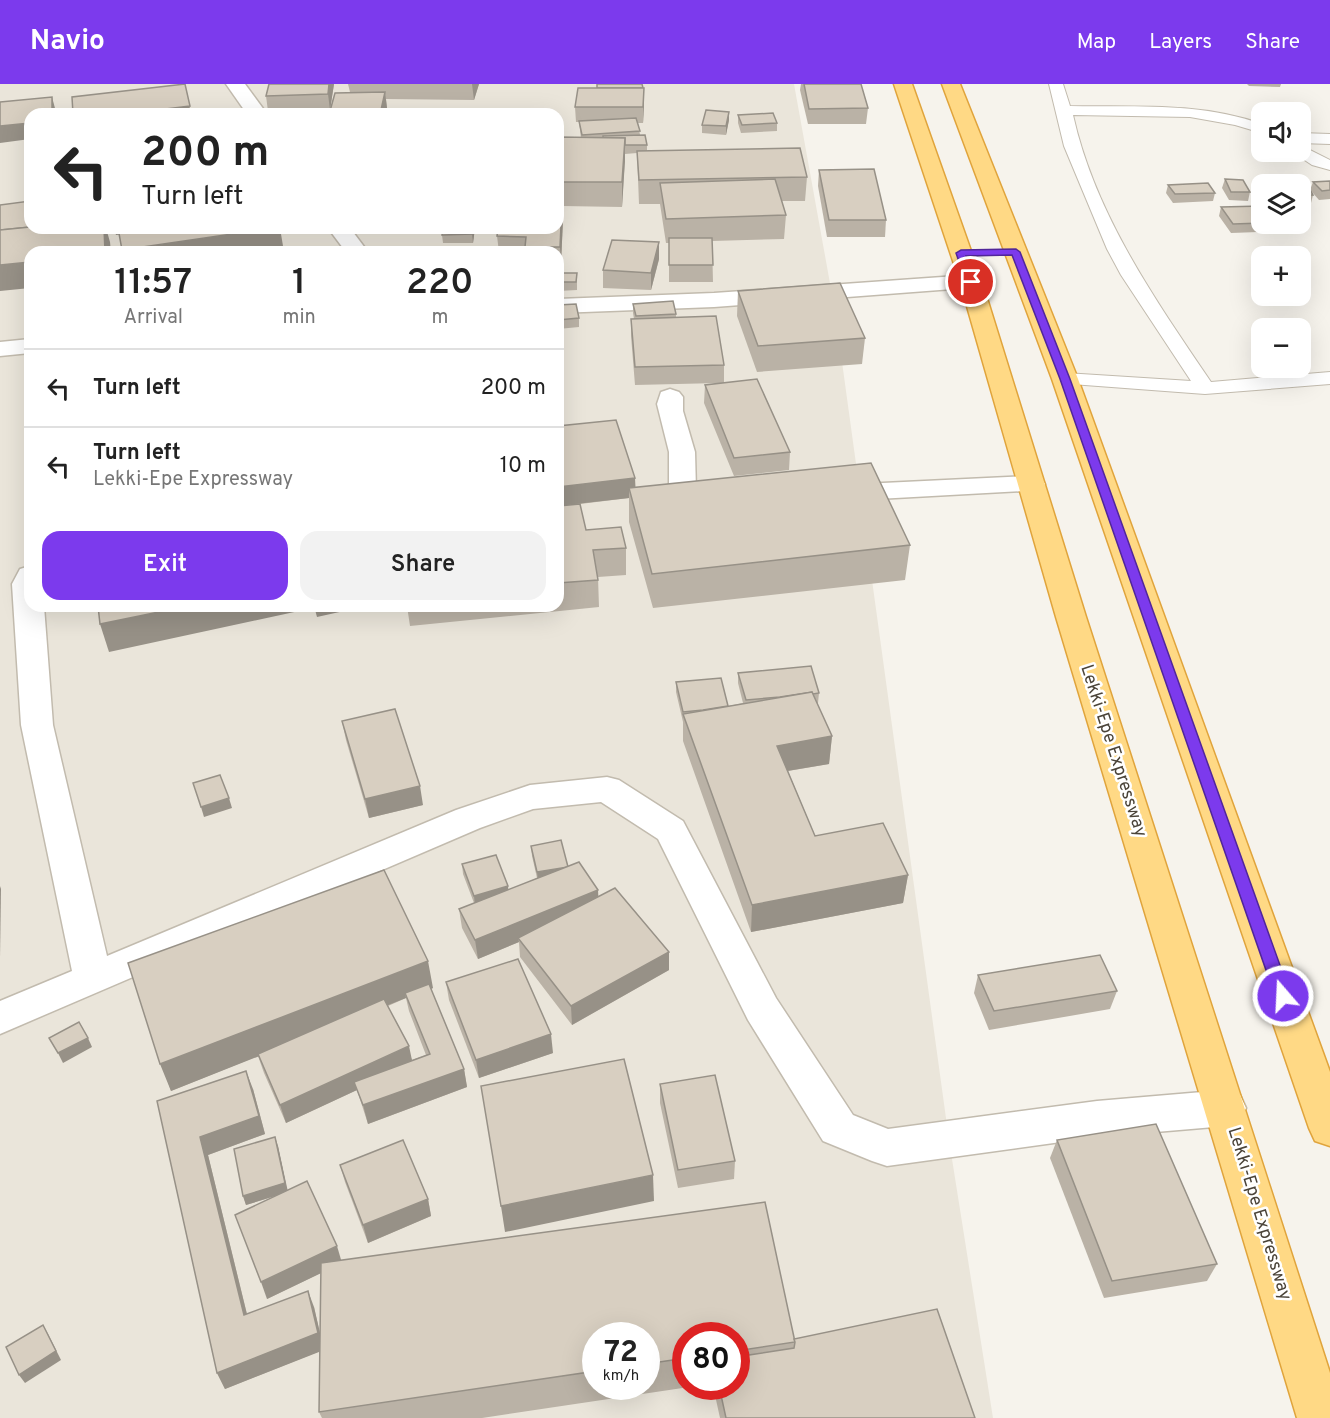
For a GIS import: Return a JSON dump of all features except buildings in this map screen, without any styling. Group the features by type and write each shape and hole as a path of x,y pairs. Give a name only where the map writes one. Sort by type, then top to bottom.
{"highway":[{"name":"Lekki-Epe Expressway","path":"903,84 985,258 1065,379 1330,1128"},
{"name":"Lekki-Epe Expressway","path":"951,84 1031,484 1321,1418"}],"street":[{"path":"235,84 253,108"},
{"path":"564,306 714,300 985,258"},
{"path":"0,349 24,347"},
{"path":"670,397 669,408 682,453 681,488 683,495 692,500 741,498"},
{"path":"811,495 1031,484"},
{"path":"29,612 37,725 93,979"},
{"path":"0,1018 468,819 530,797 607,789 671,830 762,1009 838,1128 886,1148 1097,1119 1226,1108"}],"lane":[{"path":"1056,84 1072,146 1116,249 1130,275 1205,388"},
{"path":"1064,110 1194,113 1225,117 1251,125"},
{"path":"1311,138 1330,139"},
{"path":"1311,157 1330,165"},
{"path":"1065,379 1205,388 1330,378"}],"shaded area":[{"path":"0,84 794,84 835,311 949,1140 993,1418 0,1418"}],"route":[{"path":"971,282 961,253 1016,252 1065,379 1283,996"}]}
